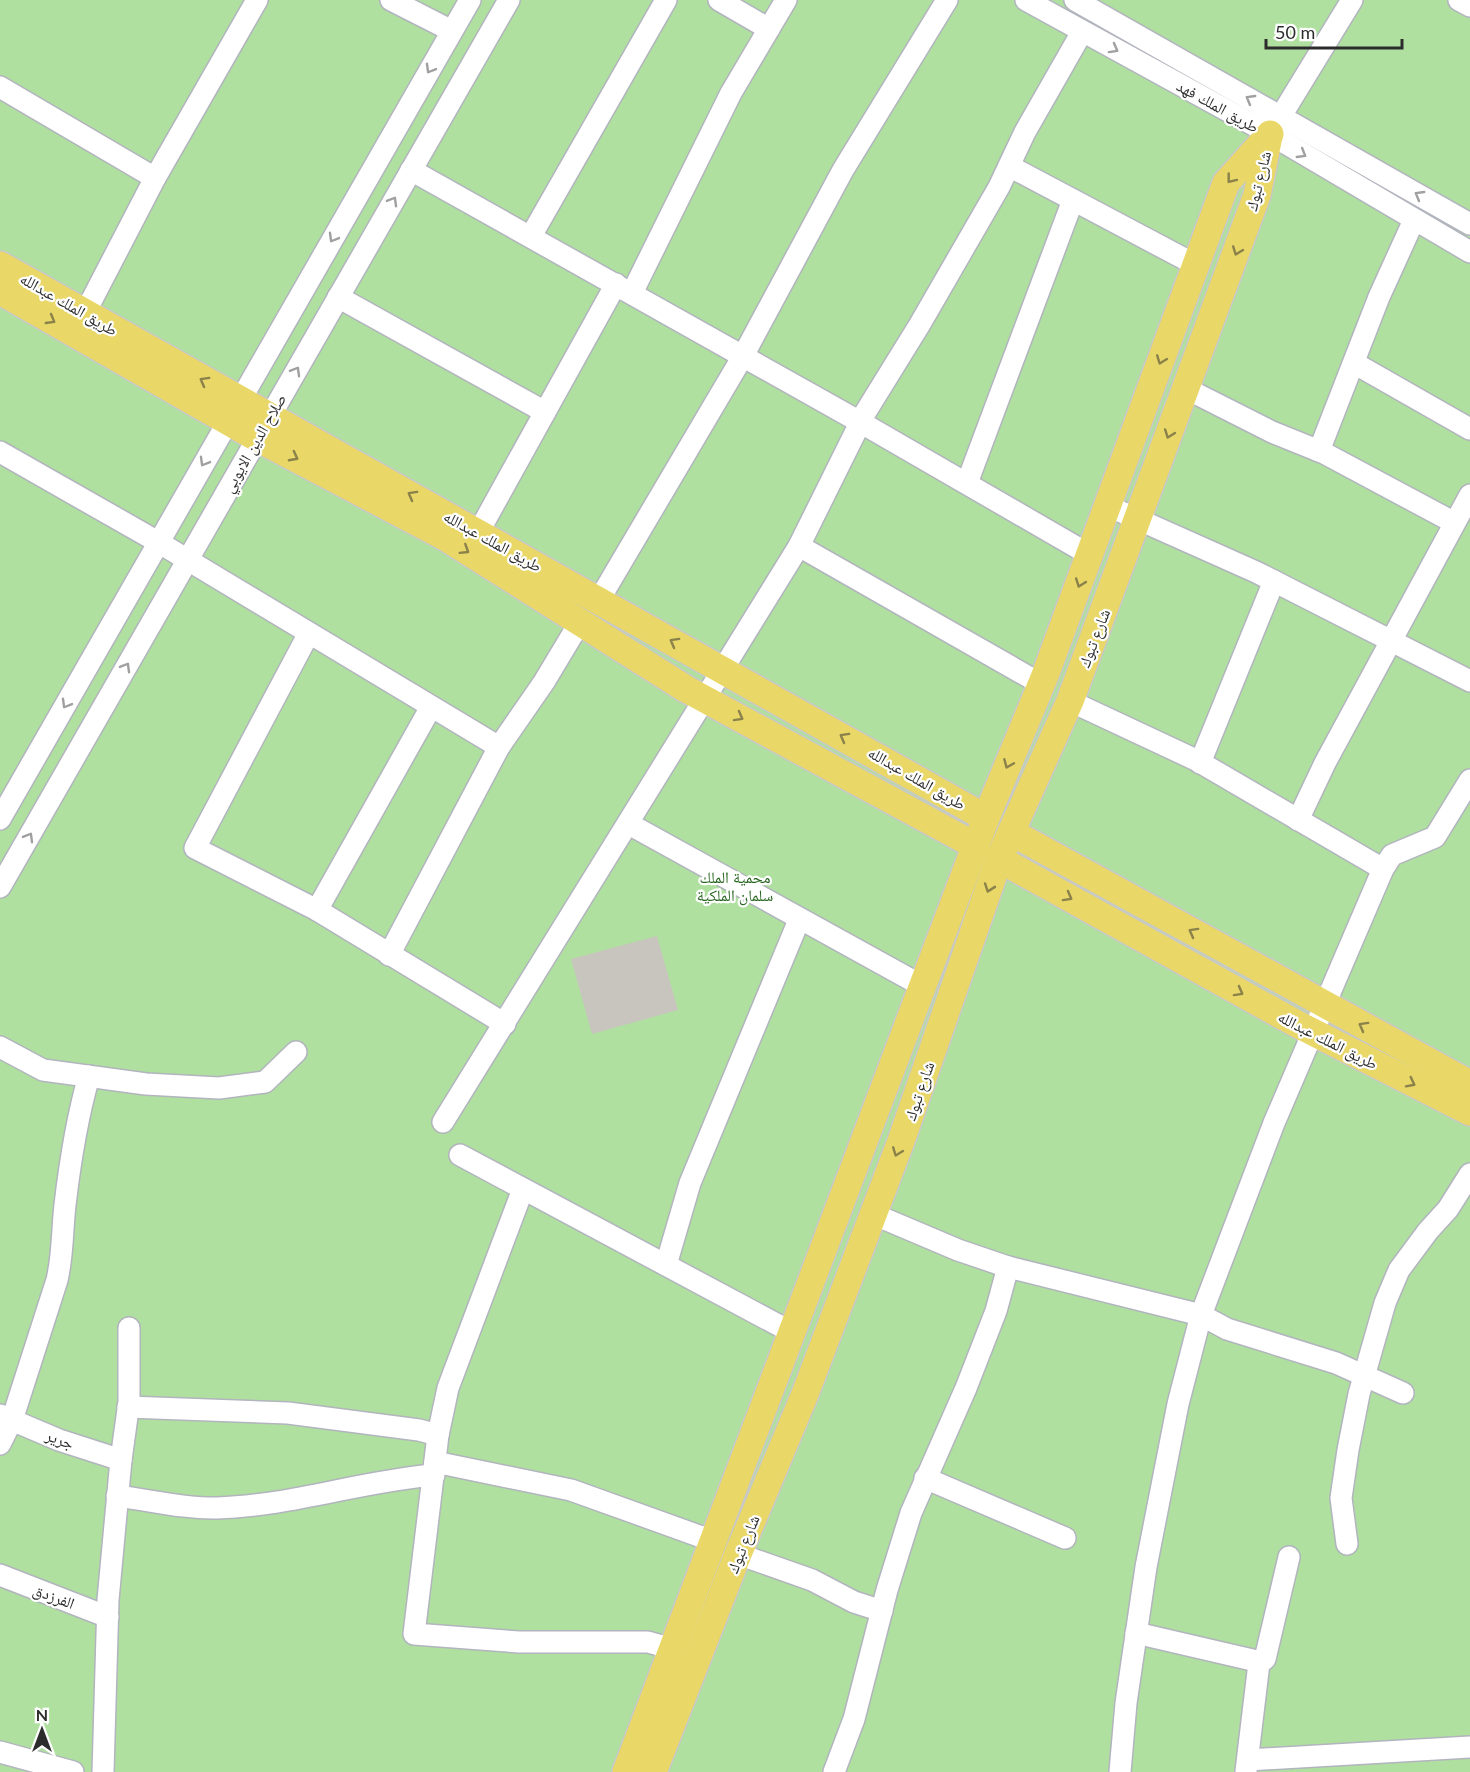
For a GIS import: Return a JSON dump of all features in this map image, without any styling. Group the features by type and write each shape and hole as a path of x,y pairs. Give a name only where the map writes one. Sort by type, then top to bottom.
{"main road":[{"name":"شارع تبوك","path":"653,1772 738,1554 806,1394 873,1214 987,852 986,818 1041,684 1090,555 1226,183 1275,125"},
{"name":"شارع تبوك","path":"626,1772 924,987 987,852 1011,832 1070,701 1257,195 1275,125"},
{"name":"طريق الملك عبدالله","path":"0,265 85,313 233,411"},
{"name":"طريق الملك عبدالله","path":"0,291 263,427 478,532 986,818"},
{"name":"طريق الملك عبدالله","path":"263,427 703,698 1312,1032 1470,1112"},
{"name":"طريق الملك عبدالله","path":"1011,832 1470,1084"}],"street":[{"path":"85,313 155,178 257,0"},
{"path":"391,0 452,31"},
{"name":"صلاح الدين الايوبي","path":"0,819 470,0"},
{"name":"صلاح الدين الايوبي","path":"0,887 509,0"},
{"path":"531,236 666,0"},
{"path":"718,0 769,29"},
{"path":"478,532 545,411 624,288 731,93 786,0"},
{"path":"599,600 742,356 843,170 947,0"},
{"name":"طريق الملك فهد","path":"1026,0 1082,32 1275,125 1470,224"},
{"name":"طريق الملك فهد","path":"1075,0 1275,125 1414,220 1470,252"},
{"path":"1275,125 1352,0"},
{"path":"1459,0 1470,6"},
{"path":"443,1122 799,546 860,422 921,324 1082,32"},
{"path":"0,87 155,178"},
{"path":"1009,166 1196,265"},
{"path":"411,170 624,288 1090,555"},
{"path":"967,483 1073,200"},
{"path":"1319,451 1379,297 1414,220"},
{"path":"338,297 545,411"},
{"path":"1354,363 1470,429"},
{"path":"1185,388 1272,432 1319,451 1453,522"},
{"path":"0,452 158,542 498,747"},
{"path":"1298,820 1390,641 1453,522 1470,495"},
{"path":"1108,506 1274,580 1470,681"},
{"path":"799,546 1041,684"},
{"path":"1200,762 1274,580"},
{"path":"389,955 498,747 544,682 580,622"},
{"path":"309,633 195,848 317,910 505,1024"},
{"path":"1070,701 1200,762 1383,869"},
{"path":"317,910 431,707"},
{"path":"1120,1772 1146,1567 1176,1416 1201,1315 1274,1123 1383,869 1392,855 1436,837 1470,780"},
{"path":"628,824 924,987"},
{"path":"666,1265 690,1183 799,920"},
{"path":"0,1047 43,1070 147,1084 219,1088 265,1082 296,1052"},
{"path":"0,1444 6,1417 35,1353 63,1256 65,1209 71,1159 89,1076"},
{"path":"460,1155 793,1333"},
{"path":"1347,1544 1341,1498 1359,1394 1385,1303 1399,1270 1428,1231 1448,1209 1470,1174"},
{"path":"523,1189 448,1388 438,1435 414,1634 519,1642 648,1642 673,1649"},
{"path":"873,1214 958,1250 1008,1267 1201,1315 1227,1329 1336,1363 1402,1393"},
{"path":"834,1772 854,1719 882,1611 911,1513 966,1388 996,1311 1008,1267"},
{"path":"103,1772 108,1617 117,1496 128,1407 129,1328"},
{"path":"128,1407 288,1413 419,1430 438,1435"},
{"name":"جرير","path":"6,1417 59,1440 121,1460"},
{"path":"117,1496 215,1509 331,1492 435,1469 571,1490 713,1541"},
{"path":"925,1478 1065,1538"},
{"path":"738,1554 812,1580 854,1602 882,1611"},
{"path":"1289,1557 1265,1659 1259,1663 1247,1766 1470,1746"},
{"name":"الفرزدق","path":"0,1575 108,1617"},
{"path":"1136,1633 1261,1662"},
{"path":"0,1752 73,1772"}],"green space":[{"name":"محمية الملك سلمان الملكية","path":"0,0 1470,0 1470,1772 0,1772"}],"building":[{"path":"657,936 678,1010 592,1034 571,959"}]}
